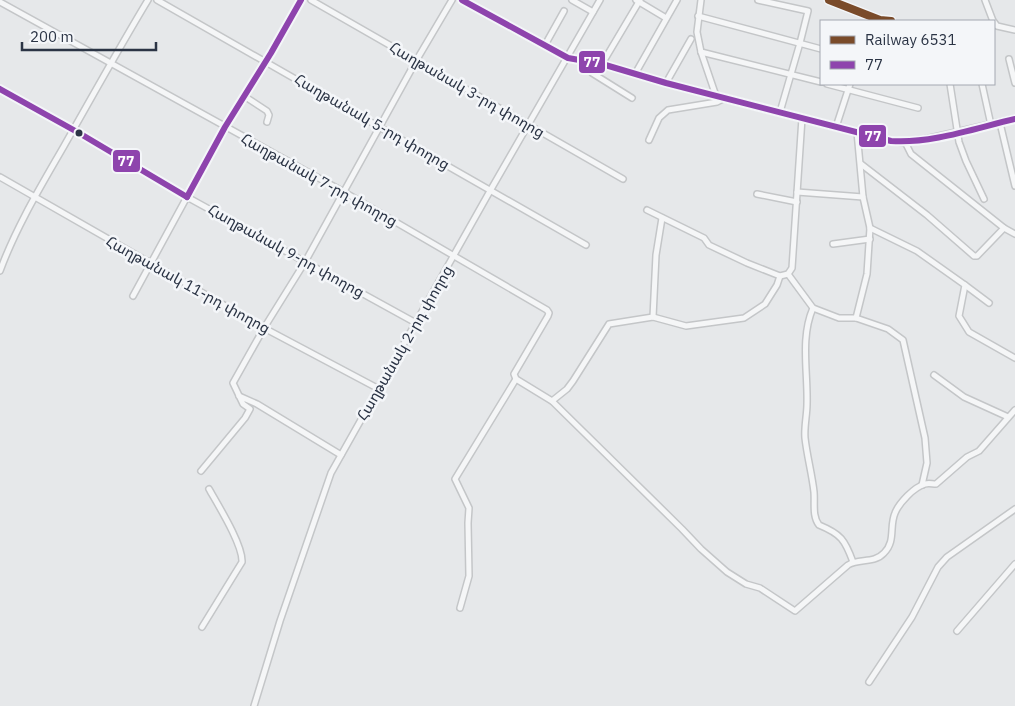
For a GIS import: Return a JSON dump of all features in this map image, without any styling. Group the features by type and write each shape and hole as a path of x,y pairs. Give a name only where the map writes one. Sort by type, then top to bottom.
{"main road":[{"path":"462,0 568,58 602,64 666,83 891,141 905,142 958,133 1015,119"}],"street":[{"path":"0,271 4,258 35,197 148,0"},
{"name":"Հաղթանակ 5-րդ փողոց","path":"157,0 586,245"},
{"path":"133,296 225,127 271,53 300,0"},
{"name":"Հաղթանակ 3-րդ փողոց","path":"311,0 623,179"},
{"path":"201,471 250,408 243,404 233,383 305,262 416,61 452,0"},
{"path":"572,0 593,12"},
{"name":"Հաղթանակ 2-րդ փողոց","path":"254,706 280,621 332,473 490,191 600,0"},
{"path":"635,74 677,0"},
{"path":"701,0 697,32 701,52 716,96"},
{"path":"758,0 808,11 780,112"},
{"path":"985,0 992,20"},
{"path":"602,64 638,1 666,18"},
{"name":"Հաղթանակ 7-րդ փողոց","path":"0,2 344,192 547,310 549,313 515,376"},
{"path":"545,45 564,11"},
{"path":"698,16 820,49"},
{"path":"995,24 1015,30"},
{"path":"666,83 691,39"},
{"path":"701,52 820,82"},
{"path":"1009,59 1015,83"},
{"path":"588,62 592,73 632,98"},
{"path":"834,85 849,87 918,108"},
{"path":"950,85 958,133 966,161 984,199"},
{"path":"982,85 991,125"},
{"path":"836,127 849,87"},
{"name":"Հաղթանակ 9-րդ փողոց","path":"0,89 187,197 416,323"},
{"path":"244,96 267,111 269,119 267,122"},
{"path":"649,140 659,118 668,110 718,102 725,98"},
{"path":"647,210 704,238 709,245 780,276 788,274 792,268 802,118"},
{"path":"1000,123 1015,186"},
{"path":"856,318 866,281 870,239 870,228 863,197 858,132"},
{"path":"905,142 911,154 1004,228 1015,234"},
{"path":"861,164 927,215 974,256 977,256 1004,228"},
{"name":"Հաղթանակ 11-րդ փողոց","path":"0,177 264,328 379,389"},
{"path":"797,192 863,197"},
{"path":"757,194 797,202"},
{"path":"653,317 656,255 662,218"},
{"path":"870,228 917,250 989,303"},
{"path":"833,244 870,239"},
{"path":"788,274 813,308 839,318 856,318 888,329 903,340 925,438 927,463 922,485"},
{"path":"552,401 574,381 609,324 653,317 686,326 744,318 765,304 777,285 780,276"},
{"path":"966,285 959,316 970,332 1015,358"},
{"path":"813,308 806,333 807,404 805,437 814,490 815,515 819,525 841,536 853,562"},
{"path":"934,375 964,396 1008,417"},
{"path":"460,608 469,576 469,508 455,480 515,376 552,401 701,549 727,572 746,584 760,588 795,612 845,567 853,562 873,560 885,552 890,545 894,514 900,506 922,485 928,483 936,484 967,457 979,451 1015,410"},
{"path":"238,396 257,404 341,455"},
{"path":"202,627 242,562 242,555 231,529 209,489"},
{"path":"869,682 912,617 934,575 946,557 1015,510"},
{"path":"956,631 1015,564"}],"rail line":[{"name":"6531","path":"829,0 880,20"}],"transit line":[{"name":"77","path":"187,197 225,127 301,0"},
{"name":"77","path":"462,0 568,58 602,64 666,83 891,141 938,138 1015,119"},
{"name":"77","path":"0,89 187,197"}]}
